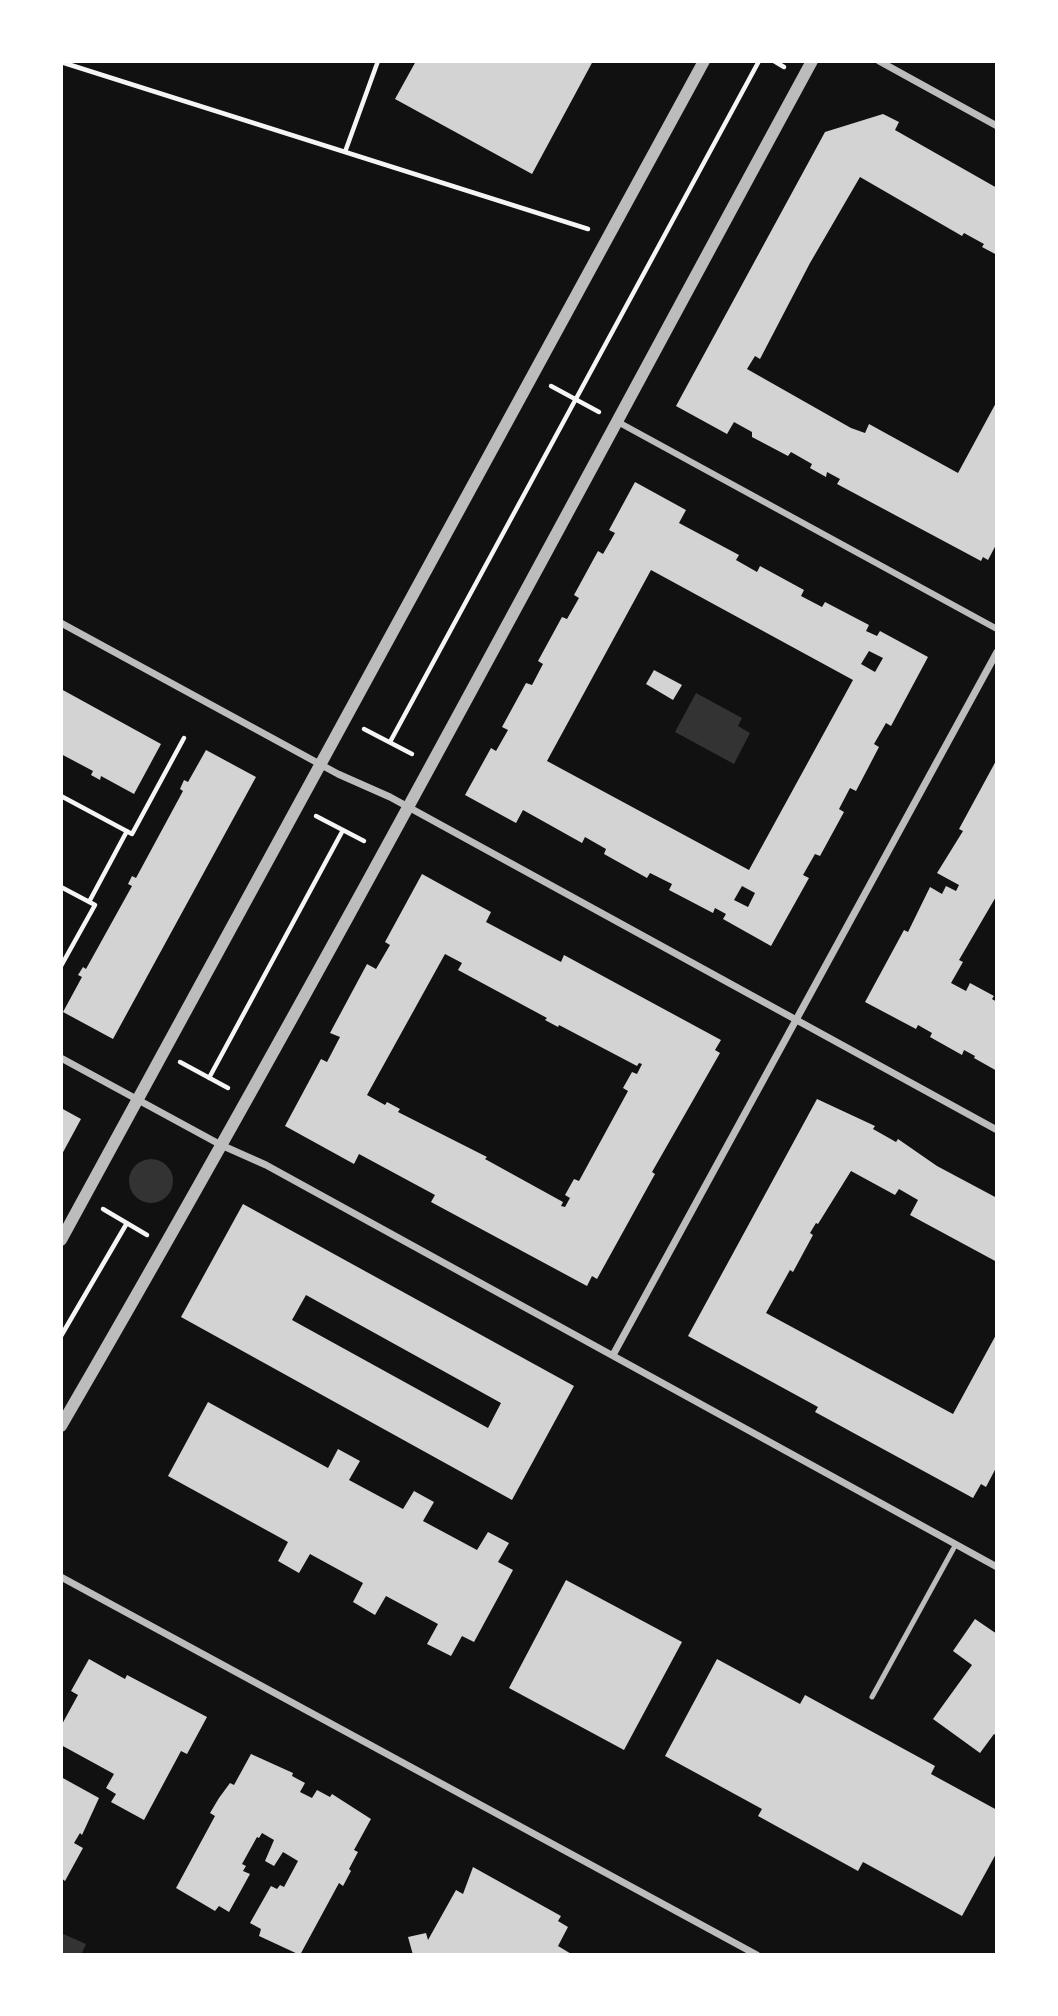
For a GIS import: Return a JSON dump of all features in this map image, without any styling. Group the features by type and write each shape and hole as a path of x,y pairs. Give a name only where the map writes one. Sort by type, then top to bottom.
{"street":[{"path":"61,1240 140,1101 297,805 704,61"},
{"path":"61,1426 165,1246 408,808 812,61"},
{"path":"879,61 997,126"},
{"path":"618,422 997,629"},
{"path":"61,623 408,808 997,1130"},
{"path":"613,1355 997,652"},
{"path":"61,1058 221,1145 266,1165 997,1567"},
{"path":"61,1577 757,1955"}],"lane":[{"path":"872,1697 956,1544"}],"path":[{"path":"345,152 378,61"},
{"path":"390,743 759,61"},
{"path":"61,62 609,235"},
{"path":"532,376 618,422"},
{"path":"345,718 431,765"},
{"path":"61,796 132,834 184,738"},
{"path":"297,805 384,851"},
{"path":"209,1078 343,830"},
{"path":"89,902 127,831"},
{"path":"61,887 95,905 61,966"},
{"path":"165,1054 247,1099"},
{"path":"85,1199 165,1246"},
{"path":"61,1336 127,1223"}],"shaded area":[{"path":"696,693 742,718 738,726 750,733 734,764 675,732"},
{"path":"151,1159 160,1160 167,1165 172,1172 172,1190 167,1197 160,1202 151,1203 142,1202 135,1197 130,1190 129,1181 130,1172 135,1165 142,1160"},
{"path":"61,1933 86,1944 81,1955 61,1955"}],"building":[{"path":"416,61 593,61 532,174 395,99"},
{"path":"883,114 899,122 895,130 997,188 997,255 982,247 984,244 964,233 962,236 860,177 810,263 760,359 755,356 747,369 851,428 865,433 869,424 958,473 997,401 997,543 988,560 983,557 981,561 837,484 840,479 827,472 826,477 810,468 812,464 791,452 788,456 752,437 752,432 734,422 727,434 676,406 825,132"},
{"path":"635,482 686,510 679,523 739,555 736,560 757,572 760,566 804,590 801,596 822,607 825,602 869,625 866,631 877,636 880,631 928,657 891,726 886,723 874,744 879,747 856,791 850,788 839,809 844,812 820,856 815,854 803,875 809,878 771,946 723,919 726,914 715,908 713,913 669,890 672,884 650,873 647,878 604,854 606,849 585,837 582,843 523,810 516,823 465,795 491,748 496,751 508,730 502,727 526,683 532,685 543,664 538,661 562,617 567,619 579,598 574,595 598,551 603,554 615,533 609,530","holes":["651,570 853,680 749,870 547,761","869,651 883,658 875,672 861,664","742,886 755,893 748,907 734,900"]},
{"path":"654,670 682,685 673,700 646,684"},
{"path":"61,689 161,744 134,794 101,776 100,780 91,775 93,771 61,754"},
{"path":"206,750 256,777 113,1039 63,1012 82,977 78,975 83,967 86,969 132,886 128,884 132,876 136,878 183,791 180,789 184,780 188,782"},
{"path":"997,759 997,895 959,960 963,962 951,983 966,991 970,983 994,996 992,999 997,1002 997,1071 964,1050 962,1055 930,1037 932,1033 918,1025 916,1029 865,1002 904,930 908,932 930,887 942,894 946,886 956,891 959,885 937,873 963,831 959,829"},
{"path":"422,874 491,912 486,922 561,962 564,955 721,1040 715,1050 720,1053 652,1172 655,1174 597,1279 592,1276 587,1286 431,1202 435,1195 359,1154 354,1164 285,1126 321,1059 327,1062 340,1037 330,1033 367,964 376,969 390,945 385,942","holes":["445,954 462,963 458,970 547,1018 545,1020 637,1066 642,1064 637,1074 632,1072 623,1088 628,1091 579,1181 574,1179 565,1195 570,1198 565,1207 561,1206 563,1202 485,1159 487,1157 398,1112 400,1109 387,1102 385,1105 367,1095"]},
{"path":"817,1099 875,1126 873,1129 896,1142 898,1139 937,1166 997,1198 997,1262 910,1215 918,1200 899,1189 895,1195 851,1171 810,1233 813,1235 793,1272 790,1270 766,1313 953,1414 997,1333 997,1466 986,1487 981,1484 973,1498 815,1412 818,1407 688,1336"},
{"path":"61,1108 81,1119 61,1156"},
{"path":"243,1204 574,1386 512,1500 181,1317","holes":["306,1295 501,1403 488,1428 292,1320"]},
{"path":"208,1402 328,1468 338,1449 360,1461 349,1480 403,1509 414,1491 434,1502 423,1521 477,1550 488,1532 509,1543 498,1562 513,1570 474,1642 462,1636 451,1656 427,1644 438,1624 386,1596 375,1615 353,1602 363,1583 310,1554 299,1573 278,1561 288,1542 168,1476"},
{"path":"566,1580 682,1642 624,1750 509,1688"},
{"path":"975,1619 997,1634 997,1736 994,1734 980,1753 933,1719 972,1665 953,1651"},
{"path":"89,1659 125,1679 127,1675 207,1717 187,1754 181,1751 144,1820 111,1802 116,1794 106,1788 114,1774 61,1745 61,1726 78,1695 71,1691"},
{"path":"717,1659 800,1704 805,1695 935,1766 931,1774 997,1810 997,1852 962,1916 863,1862 858,1871 758,1816 762,1809 665,1756"},
{"path":"251,1754 293,1773 292,1776 305,1783 300,1792 312,1798 317,1790 330,1797 332,1794 371,1819 354,1850 358,1852 349,1869 351,1871 343,1886 339,1883 300,1955 259,1936 261,1929 250,1923 271,1886 277,1889 280,1885 284,1887 298,1861 283,1852 274,1866 265,1861 274,1840 262,1833 242,1864 246,1866 243,1871 250,1874 229,1912 219,1906 215,1911 176,1888 215,1816 210,1813 230,1783 234,1785"},
{"path":"61,1777 99,1798 82,1835 80,1833 74,1843 83,1848 65,1881 61,1878"},
{"path":"473,1867 561,1916 558,1921 568,1927 558,1946 573,1955 413,1955 408,1937 426,1933 428,1940 456,1890 463,1894"}]}
